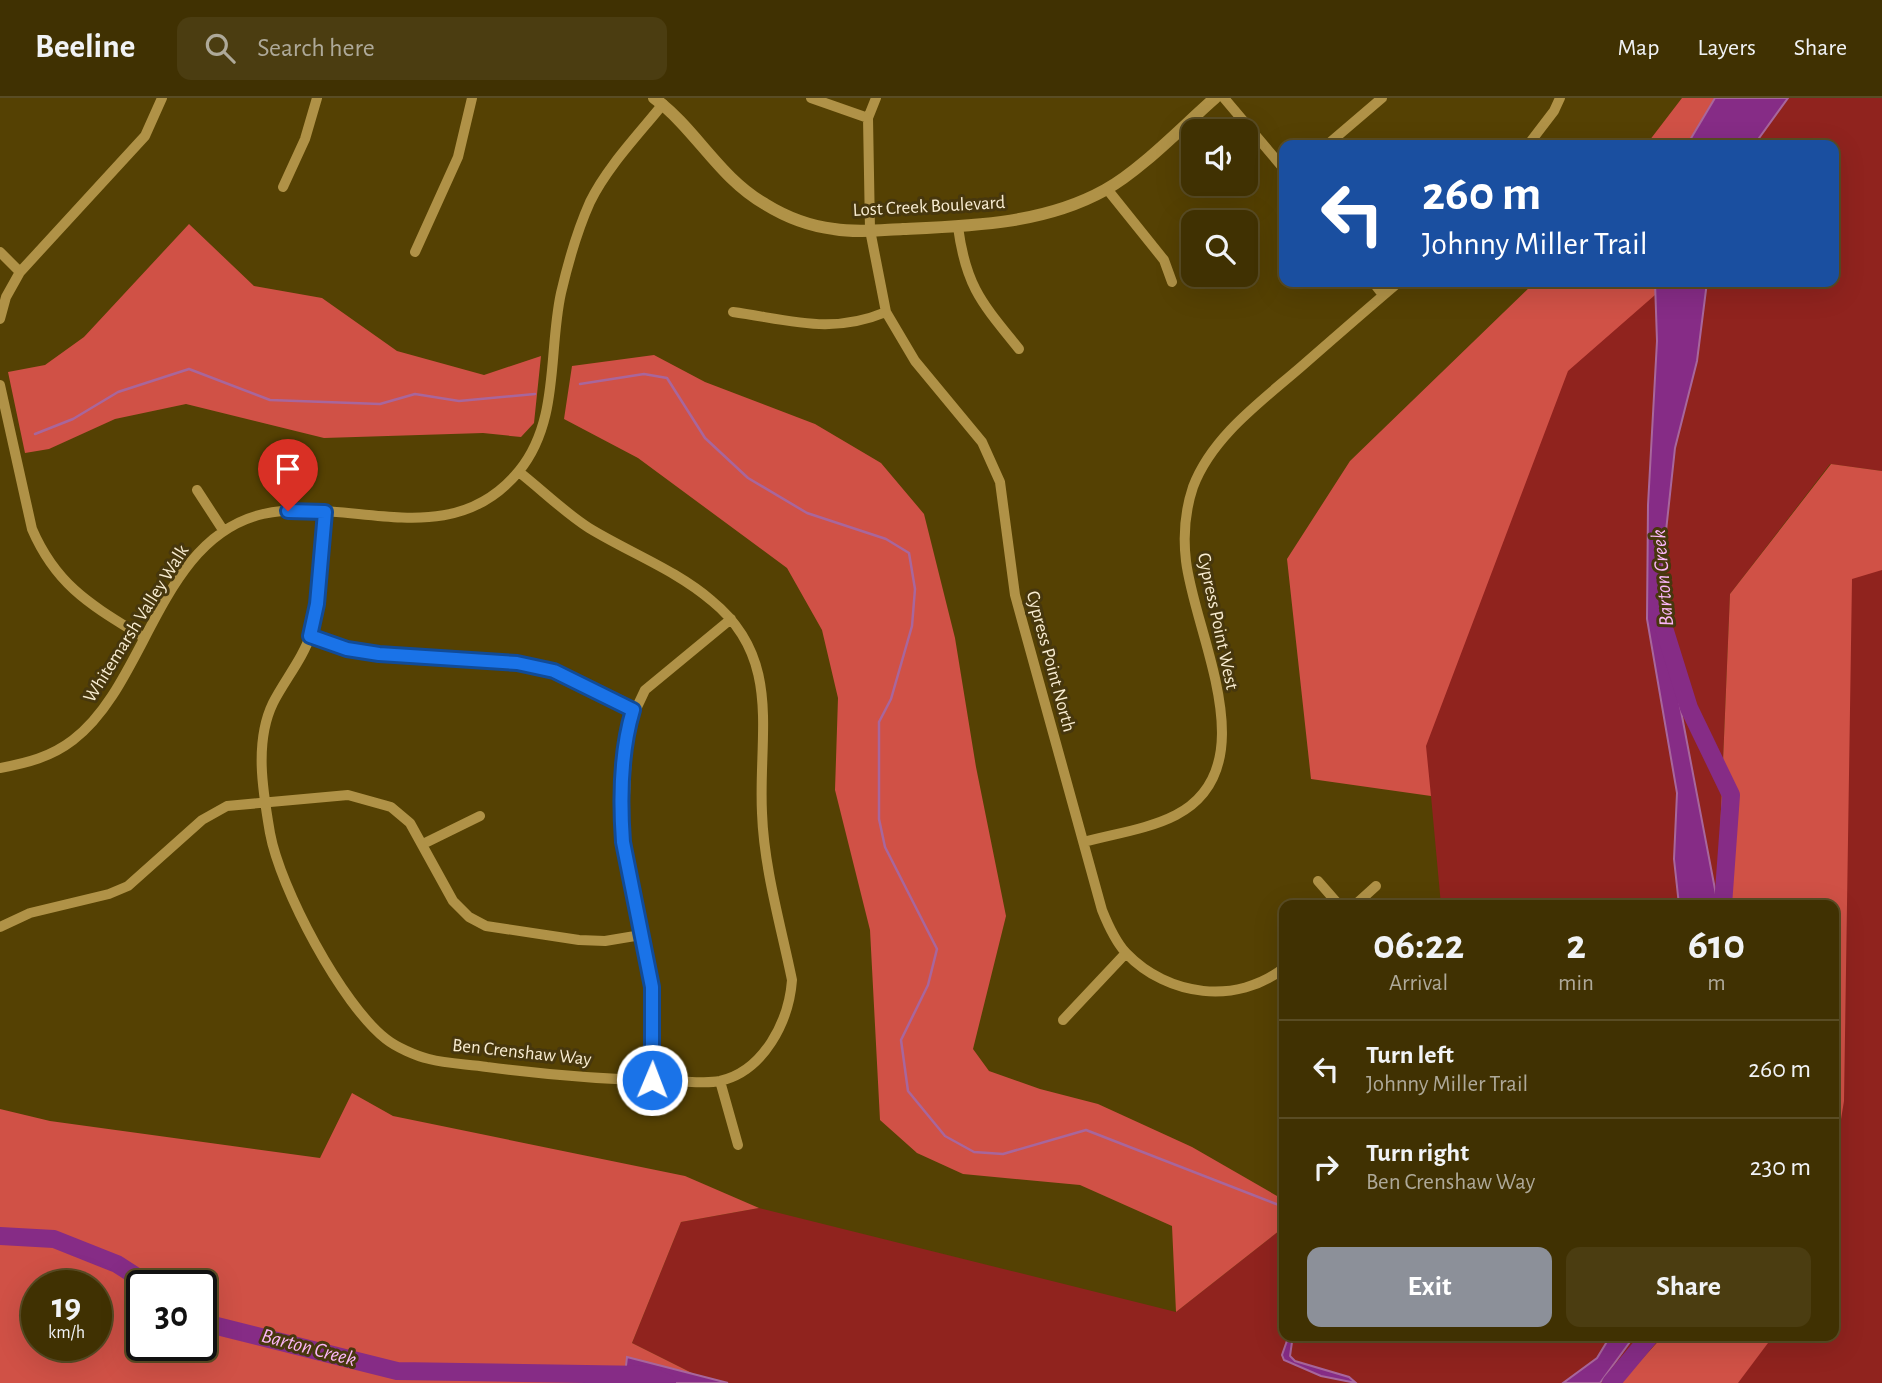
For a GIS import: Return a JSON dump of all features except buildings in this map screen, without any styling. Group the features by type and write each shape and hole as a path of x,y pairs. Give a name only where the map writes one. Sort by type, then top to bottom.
{"street":[{"path":"0,319 6,297 20,272 145,136 162,98"},
{"path":"283,187 305,139 317,98"},
{"path":"415,251 458,157 472,98"},
{"path":"811,98 868,118 876,98"},
{"name":"Lost Creek Boulevard","path":"658,101 740,188 765,205 809,224 836,230 870,230 958,227 1059,211 1107,189 1215,98"},
{"path":"1224,98 1279,163"},
{"path":"1333,140 1382,98"},
{"path":"1532,140 1554,111 1560,98"},
{"name":"Whitemarsh Valley Walk","path":"0,768 53,753 75,739 106,703 188,565 223,530 261,515 288,511 432,518 479,503 519,472 543,428 551,390 561,295 591,201 658,101"},
{"name":"Cypress Point North","path":"868,118 870,230 886,312 915,361 982,442 1000,482 1015,595 1102,910 1112,933 1126,953 1166,979 1220,993 1266,983 1279,972"},
{"path":"1107,189 1164,260 1172,282"},
{"path":"958,227 963,262 971,285 1019,349"},
{"path":"0,252 20,272"},
{"path":"1377,287 1383,295"},
{"name":"Cypress Point West","path":"1084,842 1175,816 1195,802 1212,782 1221,763 1224,740 1220,709 1186,562 1186,510 1194,485 1206,462 1242,418 1393,287"},
{"path":"733,312 824,326 852,324 886,312"},
{"path":"0,385 32,530 41,550 65,584 86,601 143,637"},
{"name":"Ben Crenshaw Way","path":"325,512 317,604 310,636 271,706 264,730 261,756 271,836 282,873 318,946 348,997 387,1039 428,1059 528,1072 652,1080 720,1081 751,1064 783,1024 790,1004 792,980 762,814 765,706 762,685 743,638 731,619 713,601 680,578 587,527 519,472"},
{"path":"197,490 223,530"},
{"path":"652,1080 653,1002 623,842 628,726 633,710 645,690 731,619"},
{"path":"310,636 347,649 379,654 517,663 554,671 633,710"},
{"path":"0,928 30,914 109,894 128,886 213,812 227,806 348,795 391,807 410,823 424,844 453,901 469,917 486,926 579,940 605,941 641,935"},
{"path":"424,844 480,816"},
{"path":"1318,881 1335,900"},
{"path":"1361,900 1376,886"},
{"path":"1063,1020 1126,953"},
{"path":"720,1081 738,1145"}],"shaded area":[{"path":"1682,98 1715,98 1690,140 1650,140"},
{"path":"1788,98 1882,98 1882,471 1830,464 1730,594 1717,900 1441,900 1431,796 1396,732 1560,287 1839,287 1839,140 1757,140"},
{"path":"189,224 254,286 322,298 397,351 484,375 541,356 534,423 521,437 483,433 324,438 186,404 115,419 49,449 25,453 8,372 45,365 84,337"},
{"path":"1530,287 1655,287 1655,295 1568,371 1426,746 1431,796 1311,779 1287,559 1350,461"},
{"path":"654,355 705,382 815,424 881,463 924,514 955,638 976,767 1006,916 973,1049 989,1071 1040,1089 1098,1104 1192,1147 1279,1197 1279,1231 1176,1312 1172,1226 1080,1185 963,1174 917,1153 880,1120 870,930 835,790 838,698 822,630 787,568 638,458 564,419 572,366"},
{"path":"1831,464 1882,471 1882,570 1852,579 1844,1101 1839,1132 1839,900 1717,900 1730,594"},
{"path":"1882,535 1882,1383 1665,1383 1702,1341 1839,1341 1839,900 1834,900 1812,542"},
{"path":"352,1093 393,1116 685,1176 759,1208 681,1222 632,1343 712,1383 0,1383 0,1109 50,1121 320,1158"},
{"path":"759,1208 1176,1312 1279,1231 1279,1341 1658,1341 1620,1383 712,1383 632,1343 681,1222"},
{"path":"1658,1341 1770,1341 1738,1383 1620,1383"}],"water":[{"path":"1715,98 1788,98 1758,140 1690,140"},
{"path":"1655,287 1706,287 1697,361 1675,448 1662,568 1674,674 1717,900 1678,900 1674,859 1677,793 1647,619 1648,505 1657,341"},
{"path":"1287,1341 1292,1341 1290,1356 1295,1361 1349,1377 1356,1383 1321,1376 1284,1360 1282,1355"},
{"path":"1607,1341 1631,1341 1600,1383 1563,1383 1597,1358"},
{"path":"627,1357 728,1383 675,1383 625,1375"}],"waterway":[{"path":"35,434 73,419 118,392 189,369 270,400 380,404 415,394 459,401 535,394"},
{"path":"580,384 644,374 667,378 705,438 748,478 807,513 886,539 909,553 915,589 912,626 891,699 879,722 879,819 885,847 937,949 928,985 901,1040 908,1091 945,1136 974,1152 1003,1154 1086,1130 1279,1205"},
{"name":"Barton Creek","path":"1664,628 1689,708 1731,795 1723,900"},
{"name":"Barton Creek","path":"0,1236 54,1239 126,1270"},
{"name":"Barton Creek","path":"217,1326 397,1371 648,1375 667,1383"},
{"name":"Barton Creek","path":"1611,1383 1646,1341"}],"route":[{"path":"288,511 325,512 317,604 310,636 347,649 379,654 517,663 554,671 633,710 628,726 623,842 652,987 652,1080"}]}
